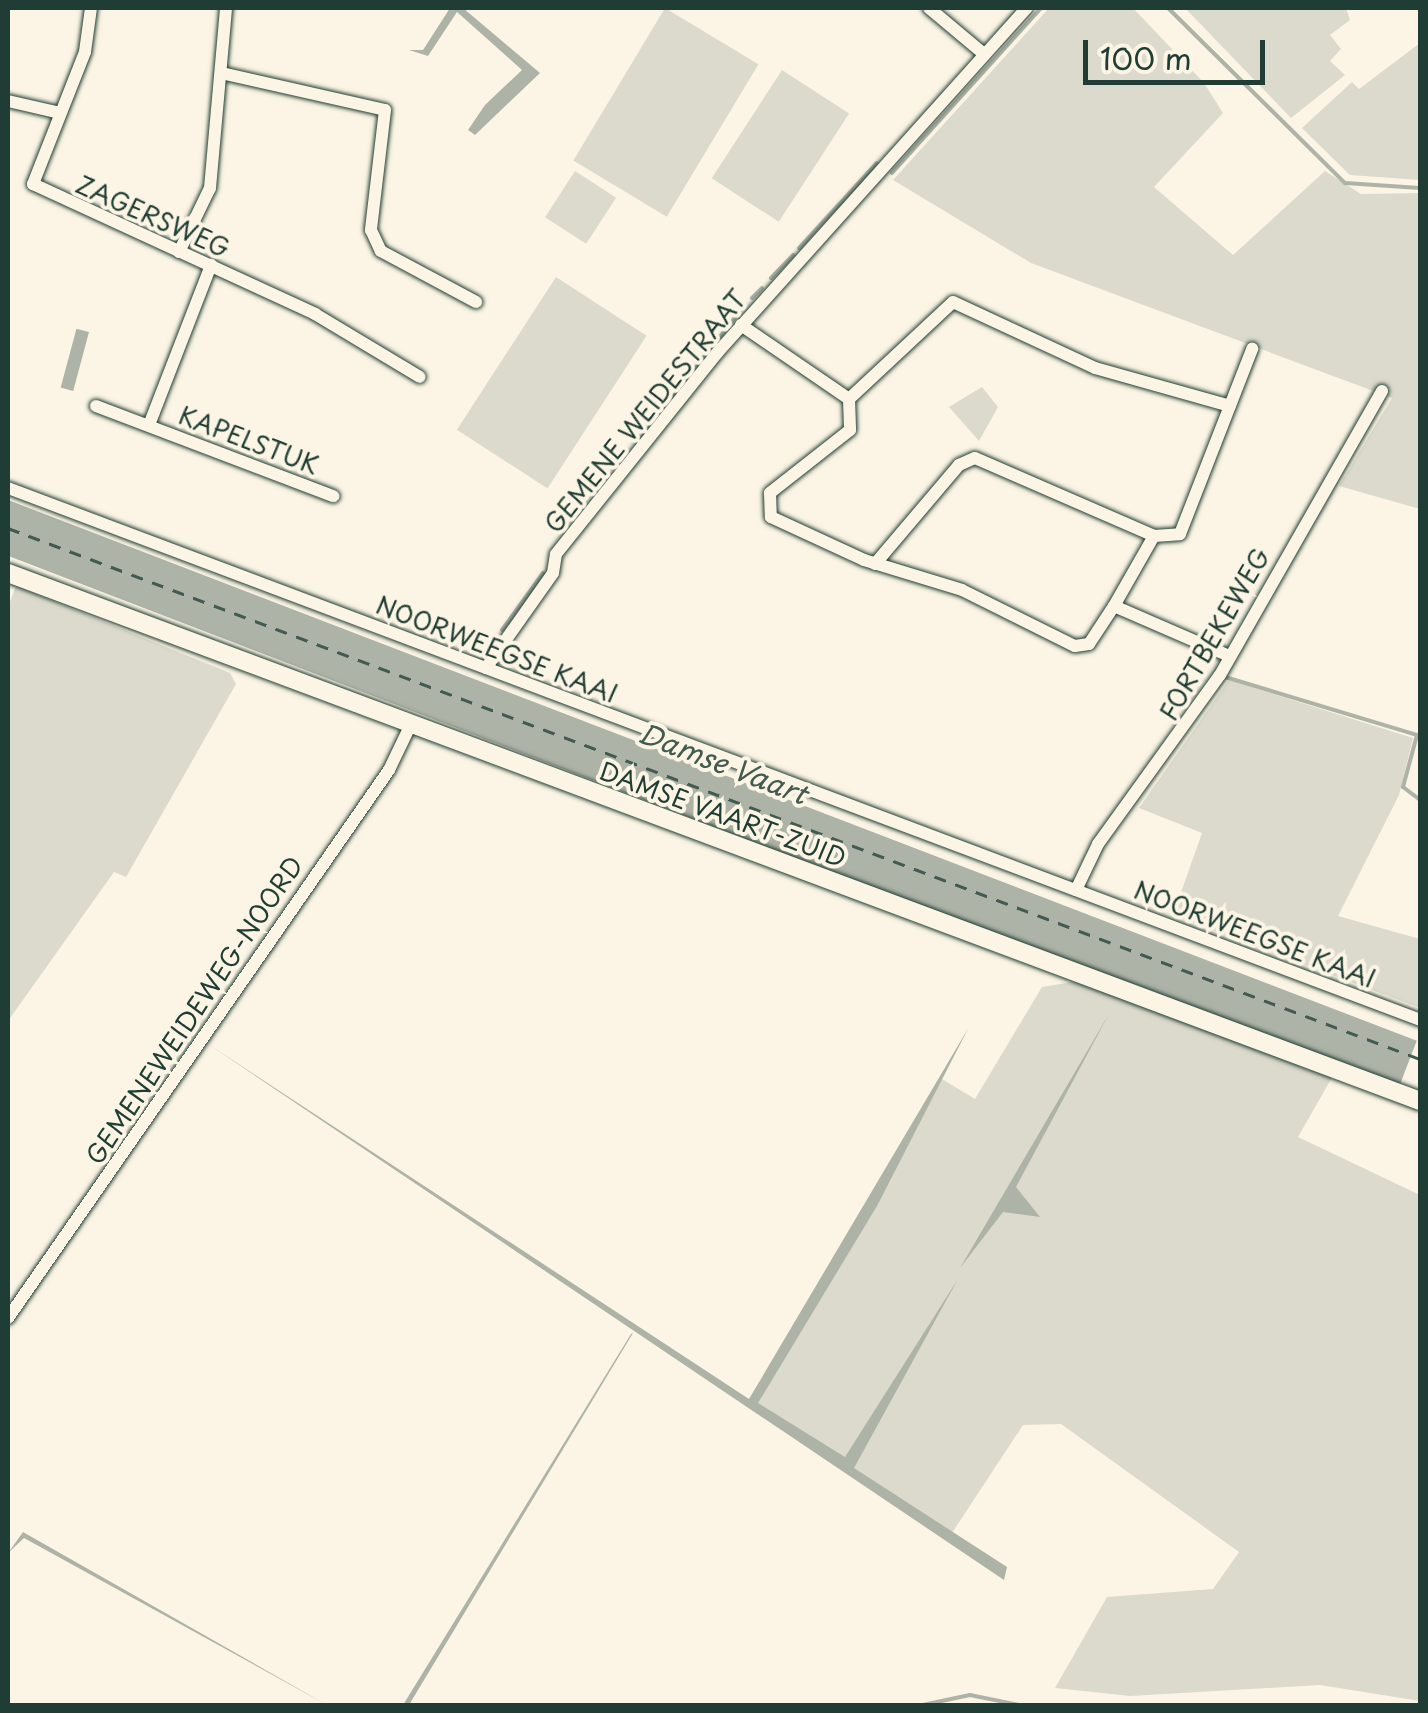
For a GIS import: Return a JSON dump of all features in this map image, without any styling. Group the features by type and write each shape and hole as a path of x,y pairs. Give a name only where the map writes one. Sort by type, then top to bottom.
{"street":[{"name":"ZAGERSWEG","path":"91,8 60,112 33,184 210,266 420,377"},
{"path":"179,252 210,188 226,8"},
{"path":"928,8 984,54"},
{"name":"GEMENE WEIDESTRAAT","path":"486,668 553,572 556,554 741,325 1027,8"},
{"path":"221,72 385,110 371,230 381,251 476,302"},
{"path":"8,101 60,112"},
{"name":"KAPELSTUK","path":"149,425 210,266"},
{"path":"1154,536 1089,644 1075,646 962,590 875,564 766,508 770,492 850,430 849,399 953,302 1094,368 1230,406"},
{"path":"741,325 849,399"},
{"path":"875,564 959,465 975,458 1154,536 1180,534 1252,348"},
{"name":"FORTBEKEWEG","path":"1076,890 1230,656 1382,391"},
{"name":"KAPELSTUK","path":"96,406 333,496"},
{"name":"NOORWEEGSE KAAI","path":"8,488 1420,1020"},
{"name":"DAMSE VAART-ZUID","path":"8,573 1420,1102"},
{"path":"1114,606 1230,656"},
{"name":"GEMENEWEIDEWEG-NOORD","path":"8,1318 389,770 411,724"}],"shaded area":[{"path":"450,8 463,8 540,73 475,135 468,130 485,105 522,70 457,12 428,56 409,50 423,50"},
{"path":"665,8 758,64 667,217 573,161"},
{"path":"1049,8 1133,8 1204,83 1223,113 1154,187 1233,255 1325,171 1361,194 1420,193 1420,509 1339,486 1392,398 1031,263 893,180"},
{"path":"1185,8 1346,8 1350,20 1330,35 1341,49 1330,61 1345,75 1291,118"},
{"path":"1420,43 1420,180 1350,175 1302,128 1352,82 1359,89"},
{"path":"782,70 849,114 779,222 712,178"},
{"path":"575,171 616,198 586,244 545,217"},
{"path":"556,277 647,336 547,488 457,430"},
{"path":"76,329 89,332 73,391 61,388"},
{"path":"982,387 998,407 979,441 949,407"},
{"path":"8,500 1417,1041 1398,1089 8,556"},
{"path":"16,586 230,673 236,684 126,877 114,872 8,1021 8,607"},
{"path":"1229,680 1413,738 1399,795 1338,916 1420,939 1420,1008 1173,915 1202,833 1139,808"},
{"path":"1084,980 1334,1074 1298,1137 1420,1195 1420,1701 1320,1685 1130,1696 1055,1688 1107,1597 1213,1589 1239,1552 1061,1424 1023,1425 948,1539 754,1403 942,1079 975,1099 1042,987"},
{"path":"1109,1014 1016,1187 1040,1217 1003,1212 960,1268"},
{"path":"969,1027 877,1206 758,1403 845,1457 958,1279 854,1468 1007,1567 1004,1580 208,1044 749,1399"},
{"path":"631,1334 409,1705 403,1705"},
{"path":"23,1532 327,1705 24,1538 8,1553"}],"waterway":[{"path":"892,173 1041,8"},
{"path":"1168,8 1345,183 1420,188"},
{"path":"799,248 877,163"},
{"path":"771,278 793,255"},
{"path":"752,298 762,288"},
{"path":"639,441 740,311"},
{"path":"502,630 543,573"},
{"path":"1225,677 1417,735 1403,787 1420,800"},
{"path":"918,1706 970,1695 1024,1706"}],"ferry route":[{"path":"8,528 1420,1059"}],"water label":[{"name":"Damse Vaart","path":"723,763"}]}
